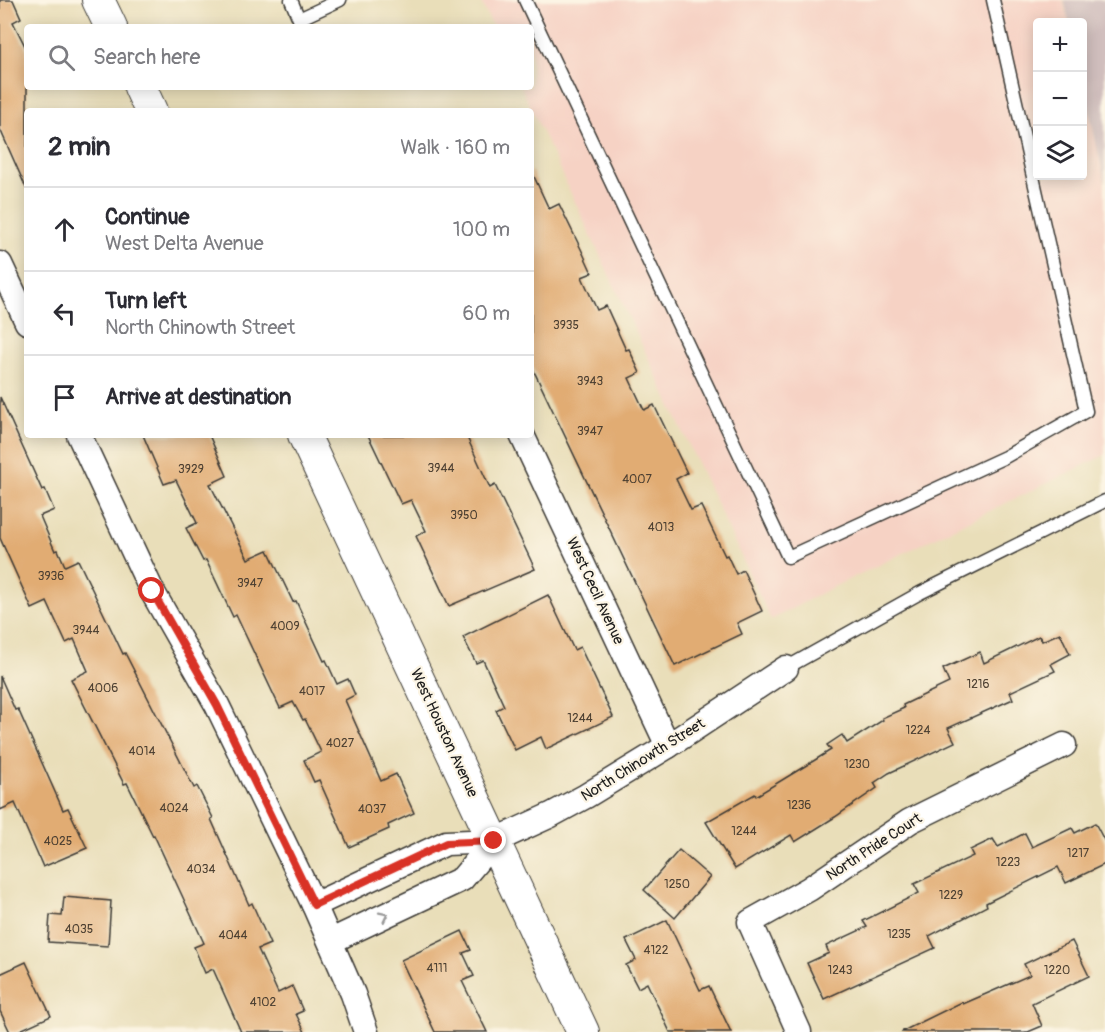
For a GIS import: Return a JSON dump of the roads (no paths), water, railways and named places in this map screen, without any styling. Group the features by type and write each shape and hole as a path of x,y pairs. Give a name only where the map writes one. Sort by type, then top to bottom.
{"street":[{"path":"98,0 110,24"},
{"path":"141,90 150,108"},
{"path":"0,264 24,316"},
{"path":"81,438 152,591 217,705 314,905 353,994 366,1032"},
{"name":"West Houston Avenue","path":"305,438 583,1032"},
{"name":"West Cecil Avenue","path":"523,438 669,746"},
{"name":"North Chinowth Street","path":"314,905 446,843 494,841 586,796 669,746 786,668"},
{"name":"North Pride Court","path":"799,1032 750,922 809,889 910,821 1064,745"},
{"name":"North Chinowth Street","path":"331,941 462,879 494,841"}],"lane":[{"path":"291,0 299,19 340,0"},
{"path":"525,0 788,557 1005,457 1086,411 993,0"},
{"path":"786,668 920,593 1105,501"}]}
